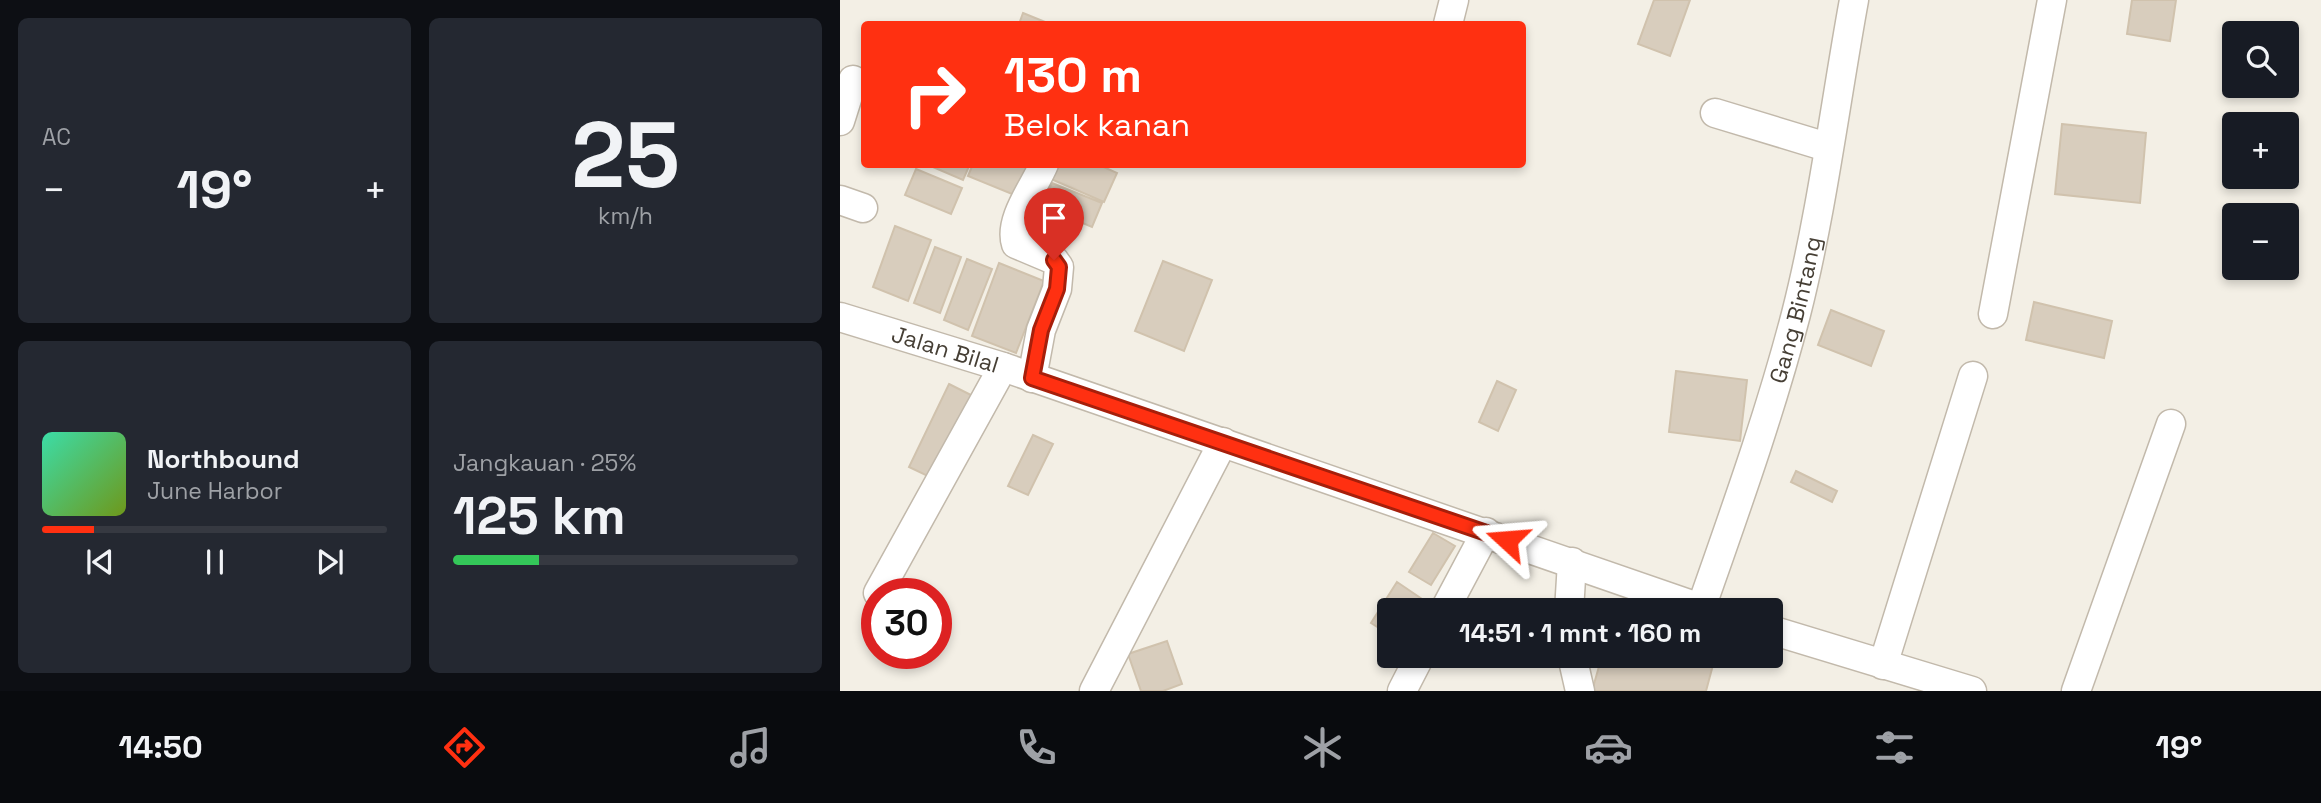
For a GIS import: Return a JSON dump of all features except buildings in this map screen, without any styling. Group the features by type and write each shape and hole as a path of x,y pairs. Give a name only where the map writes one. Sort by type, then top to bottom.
{"street":[{"path":"1449,21 1454,0"},
{"name":"Gang Bintang","path":"1709,598 1796,314 1854,0"},
{"path":"1993,314 2052,0"},
{"path":"840,121 853,80"},
{"path":"1715,113 1827,147"},
{"path":"1032,378 1041,330 1057,289 1059,267 1054,260 1016,244 1014,239 1017,220 1042,168"},
{"name":"Jalan Bilal","path":"840,317 1223,442 1673,598"},
{"path":"886,578 1003,368"},
{"path":"1883,665 1973,376"},
{"path":"2076,691 2171,424"},
{"path":"1094,691 1223,442"},
{"path":"1451,598 1486,532"},
{"path":"1570,598 1572,562"},
{"path":"1783,634 1883,665 1909,682 1972,691"},
{"path":"1402,691 1414,668"},
{"path":"1575,668 1580,691"}],"route":[{"path":"1054,260 1059,267 1057,289 1041,330 1032,378 1507,540"}]}
